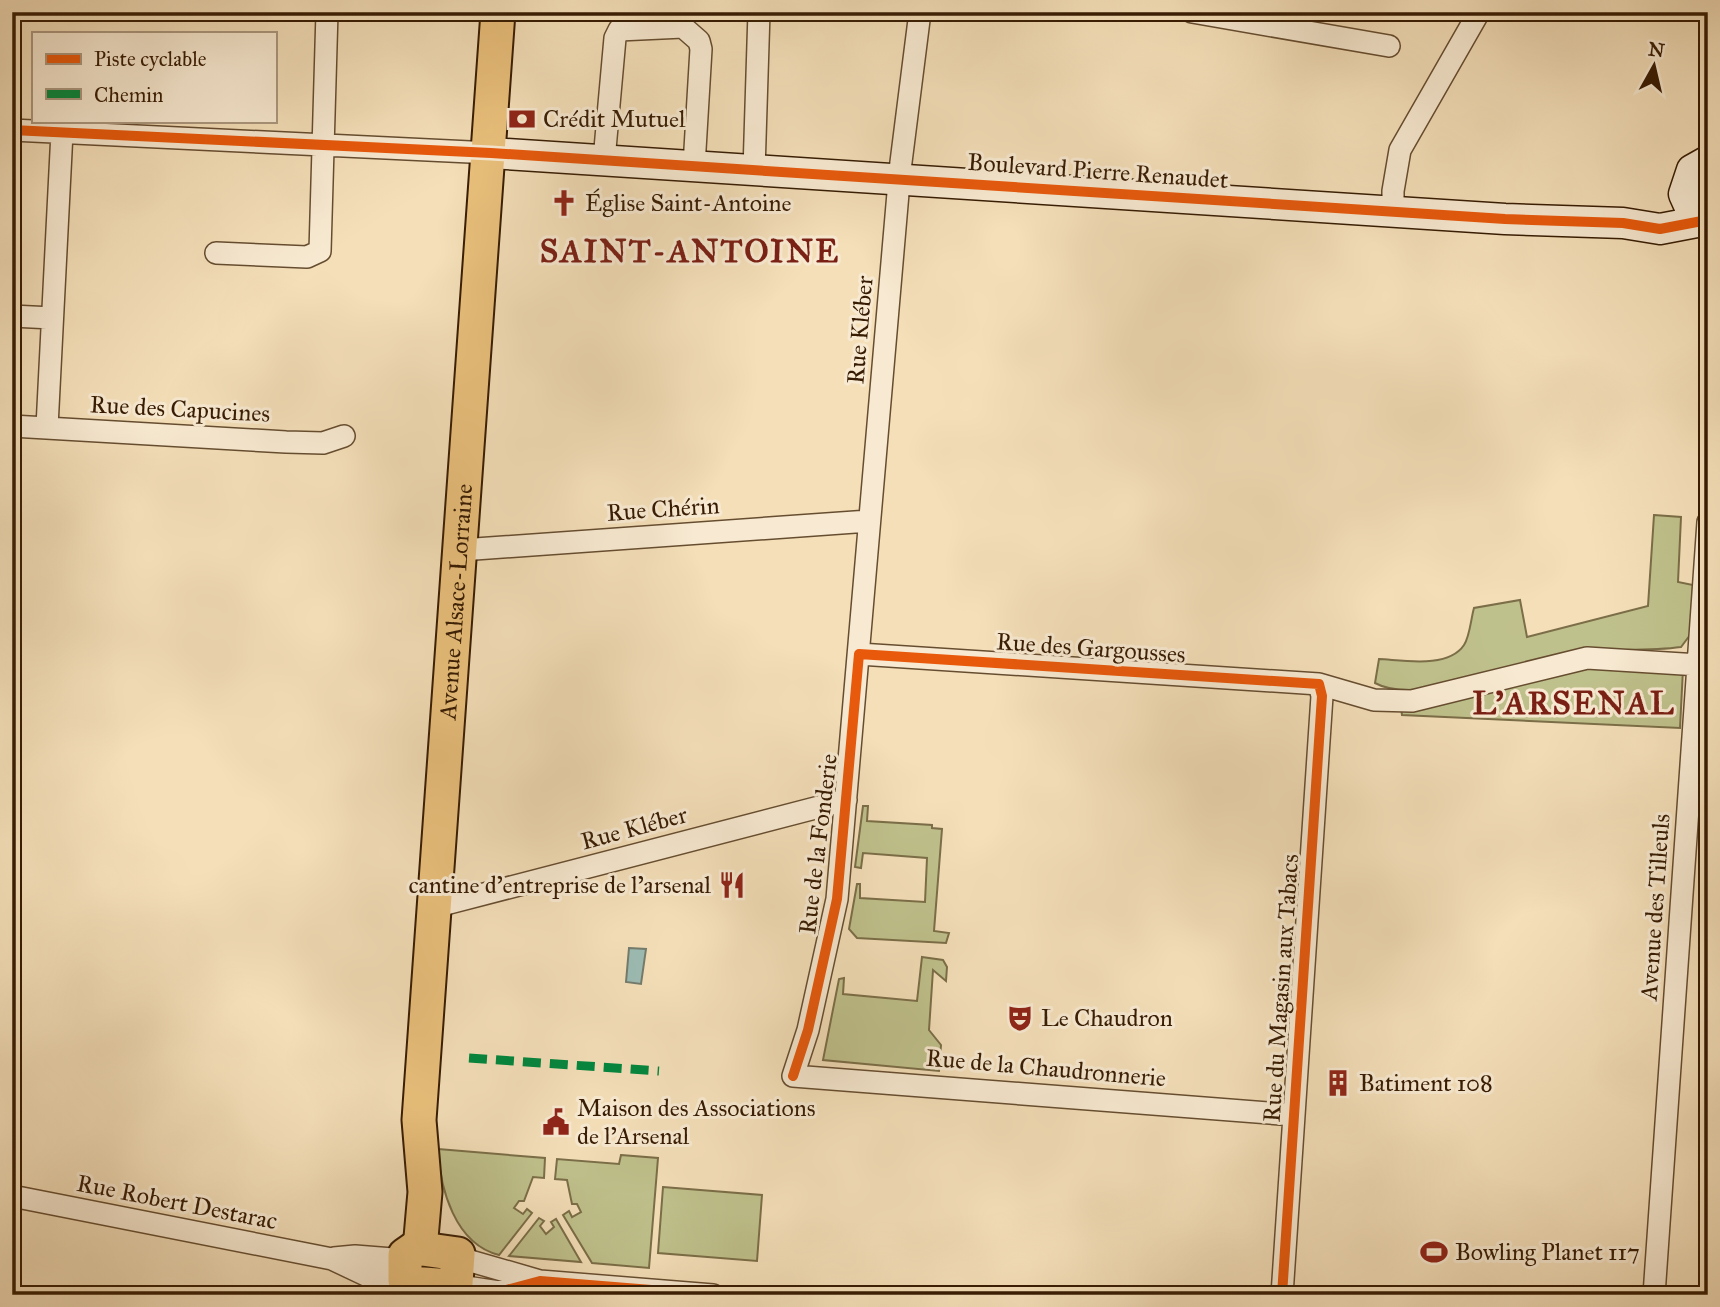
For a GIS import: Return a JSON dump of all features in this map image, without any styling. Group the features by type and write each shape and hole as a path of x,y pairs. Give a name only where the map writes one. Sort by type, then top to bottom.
{"main road":[{"name":"Avenue Alsace-Lorraine","path":"427,1270 425,1192 419,1120 491,153 498,12"}],"street":[{"path":"227,253 307,257 320,251 327,12"},
{"path":"754,170 759,12"},
{"name":"Rue Kléber","path":"859,654 901,180 920,12"},
{"path":"1192,12 1389,46"},
{"path":"1393,211 1393,191 1400,150 1479,12"},
{"path":"604,160 615,38 620,30 683,27 694,34 701,49 694,166"},
{"path":"12,130 491,153"},
{"path":"47,427 62,132"},
{"name":"Boulevard Pierre Renaudet","path":"491,153 1393,211 1623,223 1660,229 1705,222"},
{"path":"1705,222 1693,214 1684,194 1692,170 1708,161"},
{"name":"Boulevard Pierre Renaudet","path":"1623,223 1665,207 1684,194"},
{"path":"12,316 52,318"},
{"name":"Rue des Capucines","path":"12,426 286,442 323,443 344,436"},
{"name":"Rue Chérin","path":"461,550 869,521"},
{"name":"Avenue des Tilleuls","path":"1654,1295 1708,522"},
{"name":"Rue des Gargousses","path":"859,654 1319,684 1374,700 1412,701 1587,658 1699,665"},
{"name":"Rue de la Fonderie","path":"793,1076 808,1030 837,899 859,654"},
{"name":"Rue du Magasin aux Tabacs","path":"1282,1295 1322,696 1319,684"},
{"name":"Rue Kléber","path":"435,906 846,800"},
{"name":"Rue de la Chaudronnerie","path":"793,1076 1294,1115"},
{"name":"Rue Robert Destarac","path":"12,1196 332,1259 355,1255 427,1270 499,1292 540,1280 713,1295"}],"green space":[{"path":"1654,515 1681,517 1678,582 1693,585 1690,635 1681,647 1568,653 1462,682 1414,690 1393,689 1375,683 1379,659 1424,661 1457,653 1466,641 1474,608 1520,600 1527,637 1648,606"},
{"path":"1595,666 1683,669 1680,728 1402,715 1401,708"},
{"path":"863,806 868,806 867,821 932,825 932,828 942,829 934,931 949,933 946,943 857,938 849,929 857,884 860,884 860,898 925,902 927,858 863,853 861,868 855,867"},
{"path":"922,957 943,960 947,967 946,981 933,970 929,1030 941,1045 939,1071 823,1060 839,979 844,978 843,994 917,1001"},
{"path":"438,1149 545,1158 544,1178 533,1177 524,1201 519,1201 514,1208 523,1214 527,1209 532,1213 499,1255 484,1249 461,1227 442,1181"},
{"path":"621,1155 658,1158 649,1268 592,1263 563,1215 569,1211 572,1217 581,1212 577,1204 572,1204 567,1180 555,1179 557,1159 619,1164"},
{"path":"663,1187 762,1195 757,1261 658,1253"},
{"path":"539,1218 544,1221 540,1226 546,1234 554,1227 551,1222 556,1219 581,1262 509,1256"}],"water":[{"path":"629,948 646,949 641,984 626,982"}],"marked path":[{"path":"469,1058 659,1071"}],"cycle path":[{"path":"12,130 491,153 1505,219 1623,223 1660,229 1702,221"},
{"path":"793,1076 808,1030 837,899 859,654 1319,684 1322,696 1282,1295"},
{"path":"499,1292 540,1281 713,1295"}],"place":[{"name":"Crédit Mutuel","path":"522,119"},
{"name":"Église Saint-Antoine","path":"564,203"},
{"name":"cantine d'entreprise de l'arsenal","path":"732,885"},
{"name":"Le Chaudron","path":"1020,1018"},
{"name":"Batiment 108","path":"1338,1083"},
{"name":"Maison des Associations de l'Arsenal","path":"556,1122"},
{"name":"Bowling Planet 117","path":"1434,1252"}],"district":[{"name":"SAINT-ANTOINE","path":"690,251"},
{"name":"L'ARSENAL","path":"1574,703"}]}
